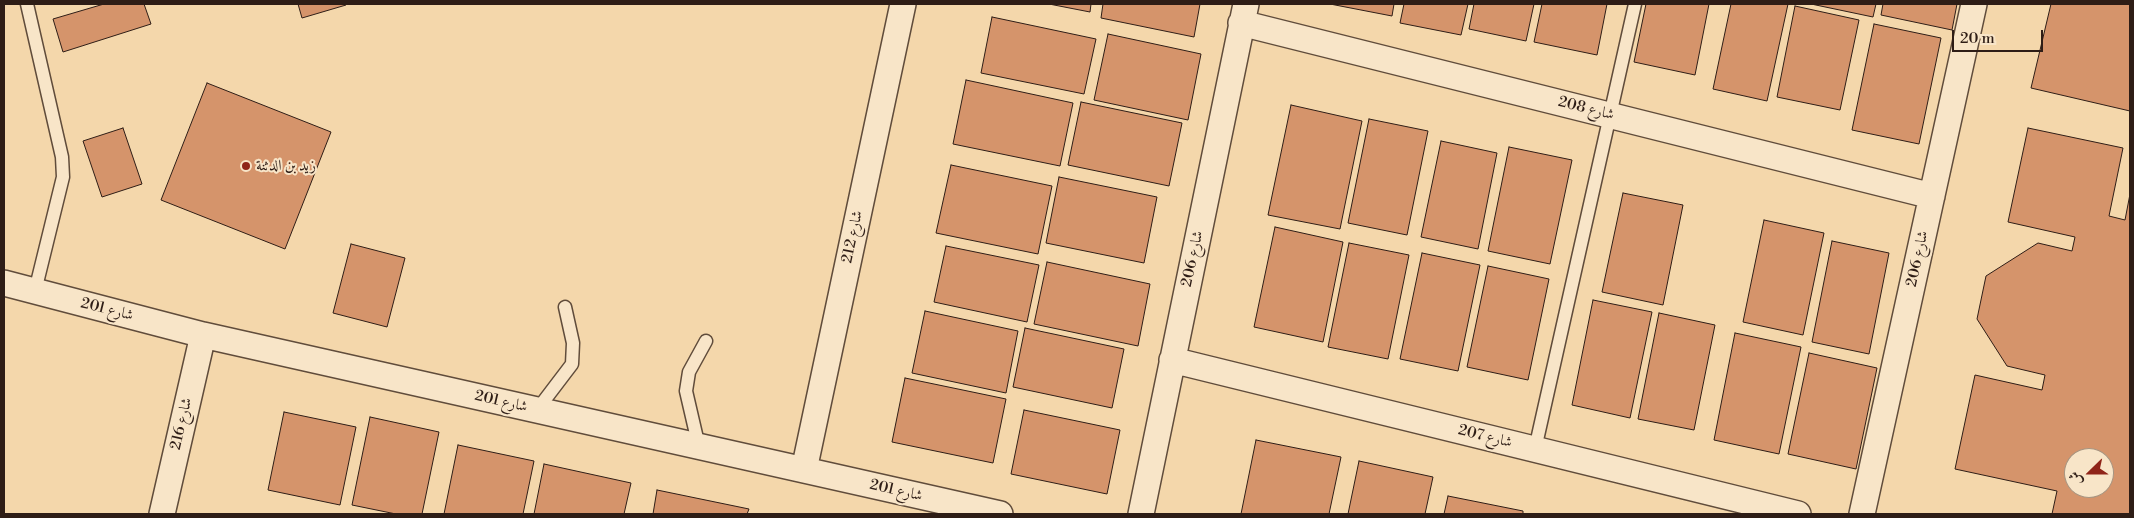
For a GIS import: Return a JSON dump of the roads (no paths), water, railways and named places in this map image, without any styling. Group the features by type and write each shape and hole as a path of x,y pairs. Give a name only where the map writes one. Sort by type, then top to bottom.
{"street":[{"name":"شارع 212","path":"804,470 903,4"},
{"name":"شارع 206","path":"1862,514 1974,4"},
{"name":"شارع 208","path":"1243,13 1611,115 1932,196"},
{"name":"شارع 206","path":"1141,514 1243,13"},
{"name":"شارع 201","path":"4,283 203,335 804,470 960,510 1000,514"},
{"name":"شارع 216","path":"166,514 203,335"},
{"name":"شارع 207","path":"1172,360 1798,514"}],"lane":[{"path":"27,4 62,157 63,177 35,291"},
{"path":"1536,450 1636,4"},
{"path":"537,410 572,364 573,343 565,307"},
{"path":"699,447 686,391 689,372 706,341"}],"place":[{"name":"زيد بن الدثنة","path":"246,166"}]}
